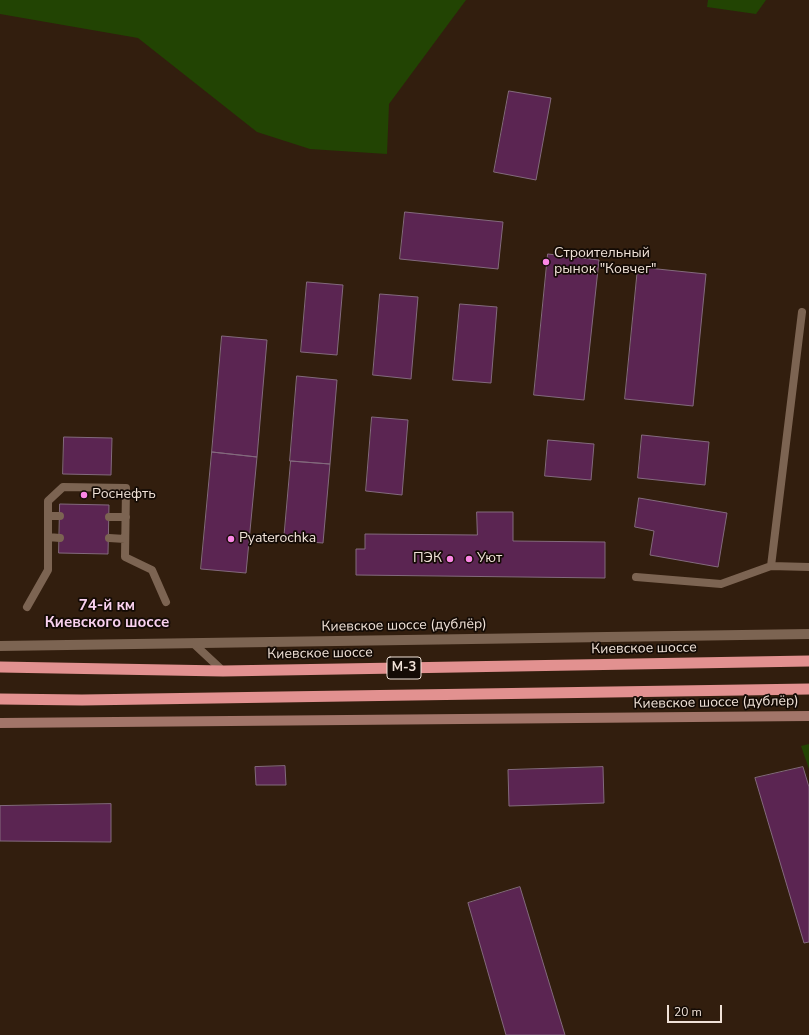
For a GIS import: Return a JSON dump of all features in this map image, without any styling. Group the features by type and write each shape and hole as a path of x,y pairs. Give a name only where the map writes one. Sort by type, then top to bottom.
{"highway":[{"name":"Киевское шоссе","path":"0,667 223,671 809,660"},
{"name":"М-3","path":"0,699 82,700 809,689"}],"main road":[{"name":"Киевское шоссе (дублёр)","path":"0,723 809,716"}],"street":[{"name":"Киевское шоссе (дублёр)","path":"0,646 809,634"}],"lane":[{"path":"770,566 802,312"},
{"path":"28,607 48,570 48,501 63,488 126,488 125,556 152,570 166,602"},
{"path":"48,516 60,516"},
{"path":"109,517 126,517"},
{"path":"48,537 60,538"},
{"path":"109,538 125,539"},
{"path":"636,577 722,584 770,566 809,567"},
{"path":"192,643 223,671"}],"green space":[{"path":"0,0 466,0 389,104 387,154 310,149 257,132 138,38 0,14"},
{"path":"708,0 766,0 756,14 707,7"},
{"path":"809,744 809,769 801,746"}],"building":[{"path":"509,91 551,98 536,180 494,172"},
{"path":"405,212 503,222 498,269 400,259"},
{"path":"548,254 599,260 584,400 534,395"},
{"path":"638,267 706,274 693,406 625,399"},
{"path":"307,282 343,285 337,355 301,352"},
{"path":"380,294 418,297 411,379 373,375"},
{"path":"460,304 497,307 491,383 453,380"},
{"path":"222,336 267,340 257,457 212,452"},
{"path":"297,376 337,380 330,464 290,461"},
{"path":"372,417 408,420 402,495 366,491"},
{"path":"642,435 709,442 705,485 638,478"},
{"path":"64,437 112,438 111,475 63,474"},
{"path":"548,440 594,444 591,480 545,476"},
{"path":"212,452 257,457 246,573 201,569"},
{"path":"291,461 330,464 323,543 284,540"},
{"path":"639,498 727,513 718,567 650,555 654,531 635,527"},
{"path":"60,504 109,505 108,554 59,553"},
{"path":"477,512 513,512 513,541 605,542 605,578 356,575 356,549 365,549 365,534 477,535"},
{"path":"285,766 286,785 256,785 255,767"},
{"path":"603,767 604,803 509,806 508,770"},
{"path":"803,767 809,787 809,942 804,943 755,778"},
{"path":"111,804 111,842 0,841 0,806"},
{"path":"520,887 565,1035 506,1035 468,903"}],"place":[{"name":"Строительный рынок \"Ковчег\"","path":"546,262"},
{"name":"Роснефть","path":"84,495"},
{"name":"Pyaterochka","path":"231,539"},
{"name":"ПЭК","path":"450,559"},
{"name":"Уют","path":"469,559"}],"district":[{"name":"74-й км Киевского шоссе","path":"107,614"}]}
